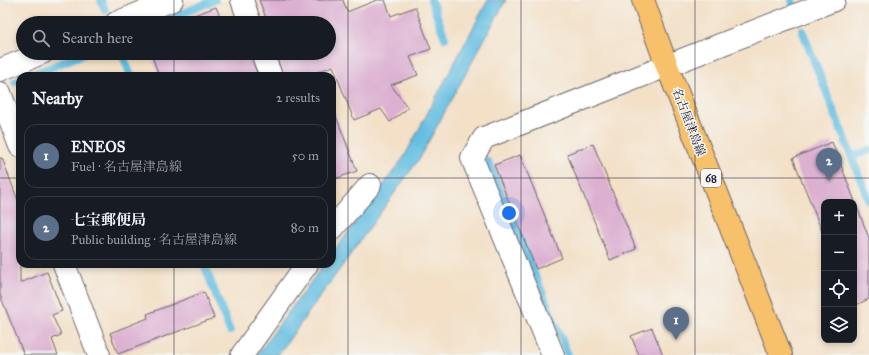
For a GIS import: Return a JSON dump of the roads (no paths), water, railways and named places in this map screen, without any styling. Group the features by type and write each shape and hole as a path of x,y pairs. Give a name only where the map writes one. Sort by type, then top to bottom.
{"main road":[{"name":"名古屋津島線","path":"643,0 667,66 781,355"}],"street":[{"path":"133,16 172,0"},
{"path":"242,0 248,16"},
{"path":"553,355 472,158 484,138 834,0"},
{"path":"0,70 25,60"},
{"path":"265,60 269,72"},
{"path":"0,93 16,135"},
{"path":"336,224 370,185"},
{"path":"66,268 99,355"},
{"path":"242,355 304,268"}],"water":[{"path":"488,0 506,0 419,159 278,355 257,355 321,268 336,268 336,249 404,157"}],"waterway":[{"path":"101,0 105,10"},
{"path":"176,16 215,0"},
{"path":"431,0 445,38"},
{"path":"792,0 793,4"},
{"path":"802,30 869,201"},
{"path":"39,72 69,60"},
{"path":"125,60 129,72"},
{"path":"852,157 869,150"},
{"path":"488,162 568,355"},
{"path":"206,268 230,331"}],"place":[{"name":"七宝郵便局","path":"829,181"},
{"name":"ENEOS","path":"676,340"}]}
